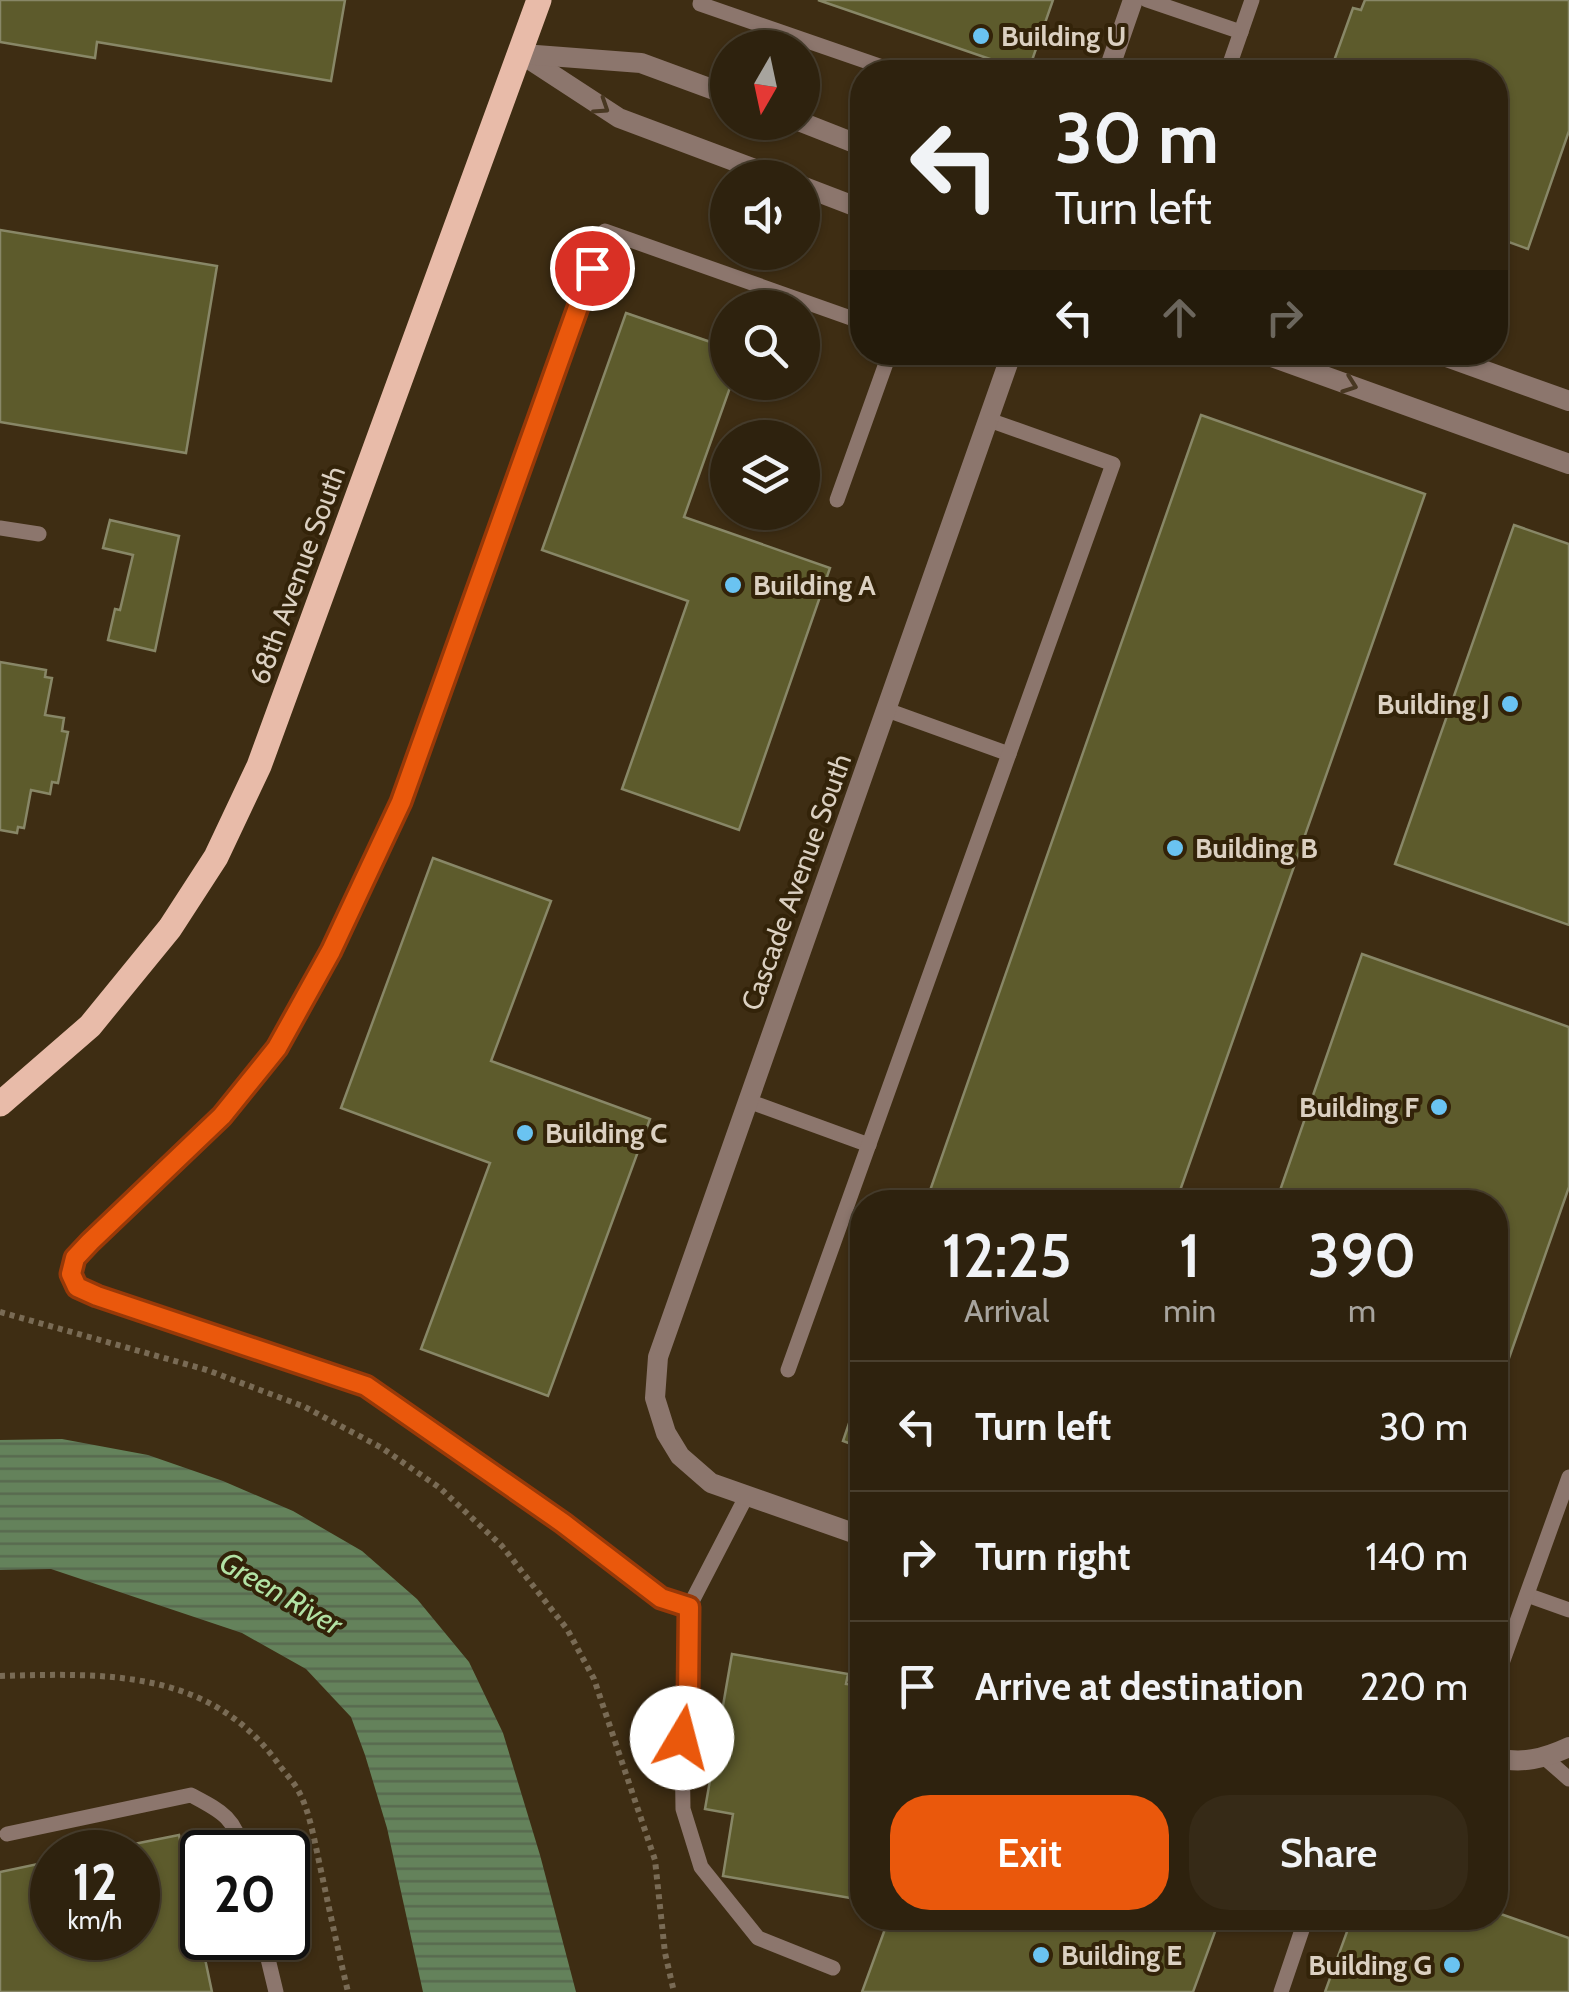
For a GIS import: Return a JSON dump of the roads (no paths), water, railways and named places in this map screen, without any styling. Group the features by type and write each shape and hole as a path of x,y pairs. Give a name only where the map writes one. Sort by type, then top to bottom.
{"main road":[{"name":"68th Avenue South","path":"0,1104 90,1026 170,928 216,858 260,766 539,0"}],"street":[{"path":"1112,60 1132,0"},
{"path":"520,54 641,63 710,88"},
{"path":"520,54 619,118 731,160"},
{"path":"820,130 850,141"},
{"path":"820,193 850,204"},
{"name":"Cascade Avenue South","path":"747,1496 711,1483 680,1456 666,1432 655,1398 658,1357 1008,365"},
{"path":"1294,365 1569,464"},
{"path":"1469,365 1569,401"},
{"path":"747,1496 850,1532"},
{"path":"1508,1761 1546,1758 1569,1747"}],"lane":[{"path":"701,0 700,4 863,60"},
{"path":"1147,0 1241,32"},
{"path":"1231,60 1252,0"},
{"path":"689,1607 661,1598 563,1523 366,1386 97,1296 77,1287 71,1274 75,1258 222,1116 244,1089 277,1048 331,951 401,802 605,230 850,318"},
{"path":"837,500 885,365"},
{"path":"853,1190 1113,464 990,420"},
{"path":"0,528 40,534"},
{"path":"886,710 1009,754"},
{"path":"748,1101 869,1145"},
{"path":"788,1370 850,1198"},
{"path":"1508,1646 1569,1477"},
{"path":"747,1496 689,1607 688,1698 682,1738 683,1809 700,1867 758,1938 833,1968"},
{"path":"1526,1595 1569,1610"},
{"path":"1546,1758 1569,1779"},
{"path":"7,1834 191,1795 224,1813 235,1830"},
{"path":"1281,1992 1302,1930"},
{"path":"268,1960 276,1992"}],"water":[{"name":"Green River","path":"62,1439 148,1455 293,1511 362,1551 417,1599 469,1662 503,1733 576,1992 423,1992 387,1828 365,1755 351,1717 306,1669 242,1633 51,1569 0,1570 0,1440"}],"place":[{"name":"Building U","path":"981,36"},
{"name":"Building A","path":"733,585"},
{"name":"Building J","path":"1510,704"},
{"name":"Building B","path":"1175,848"},
{"name":"Building F","path":"1439,1107"},
{"name":"Building C","path":"525,1133"},
{"name":"Building E","path":"1041,1955"},
{"name":"Building G","path":"1452,1965"}]}
